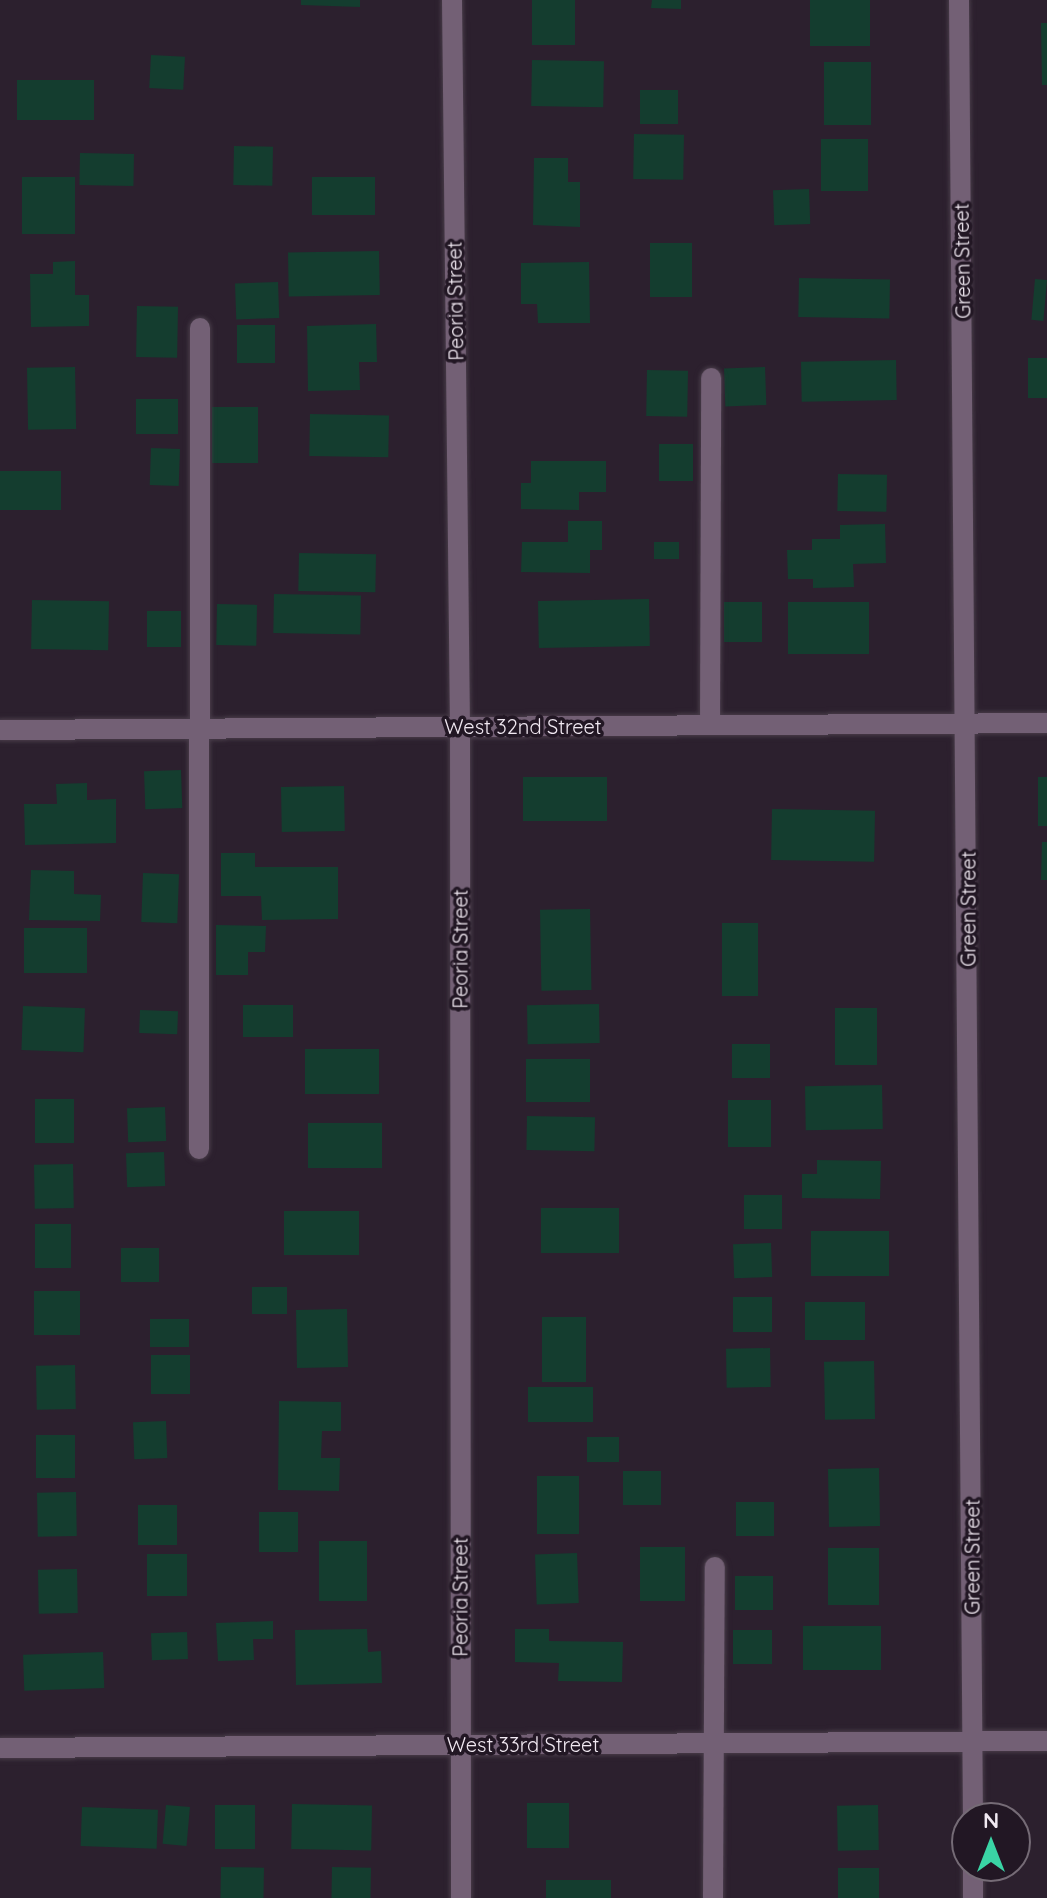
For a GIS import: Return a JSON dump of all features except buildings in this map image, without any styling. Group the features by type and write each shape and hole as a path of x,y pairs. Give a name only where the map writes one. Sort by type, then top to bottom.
{"street":[{"name":"Peoria Street","path":"452,0 460,727 461,1898"},
{"name":"Green Street","path":"959,0 973,1802"},
{"path":"199,1149 196,730 200,328"},
{"path":"710,725 711,378"},
{"name":"West 32nd Street","path":"0,730 1047,723"},
{"path":"713,1898 715,1567"},
{"name":"West 33rd Street","path":"0,1748 1047,1741"}]}
